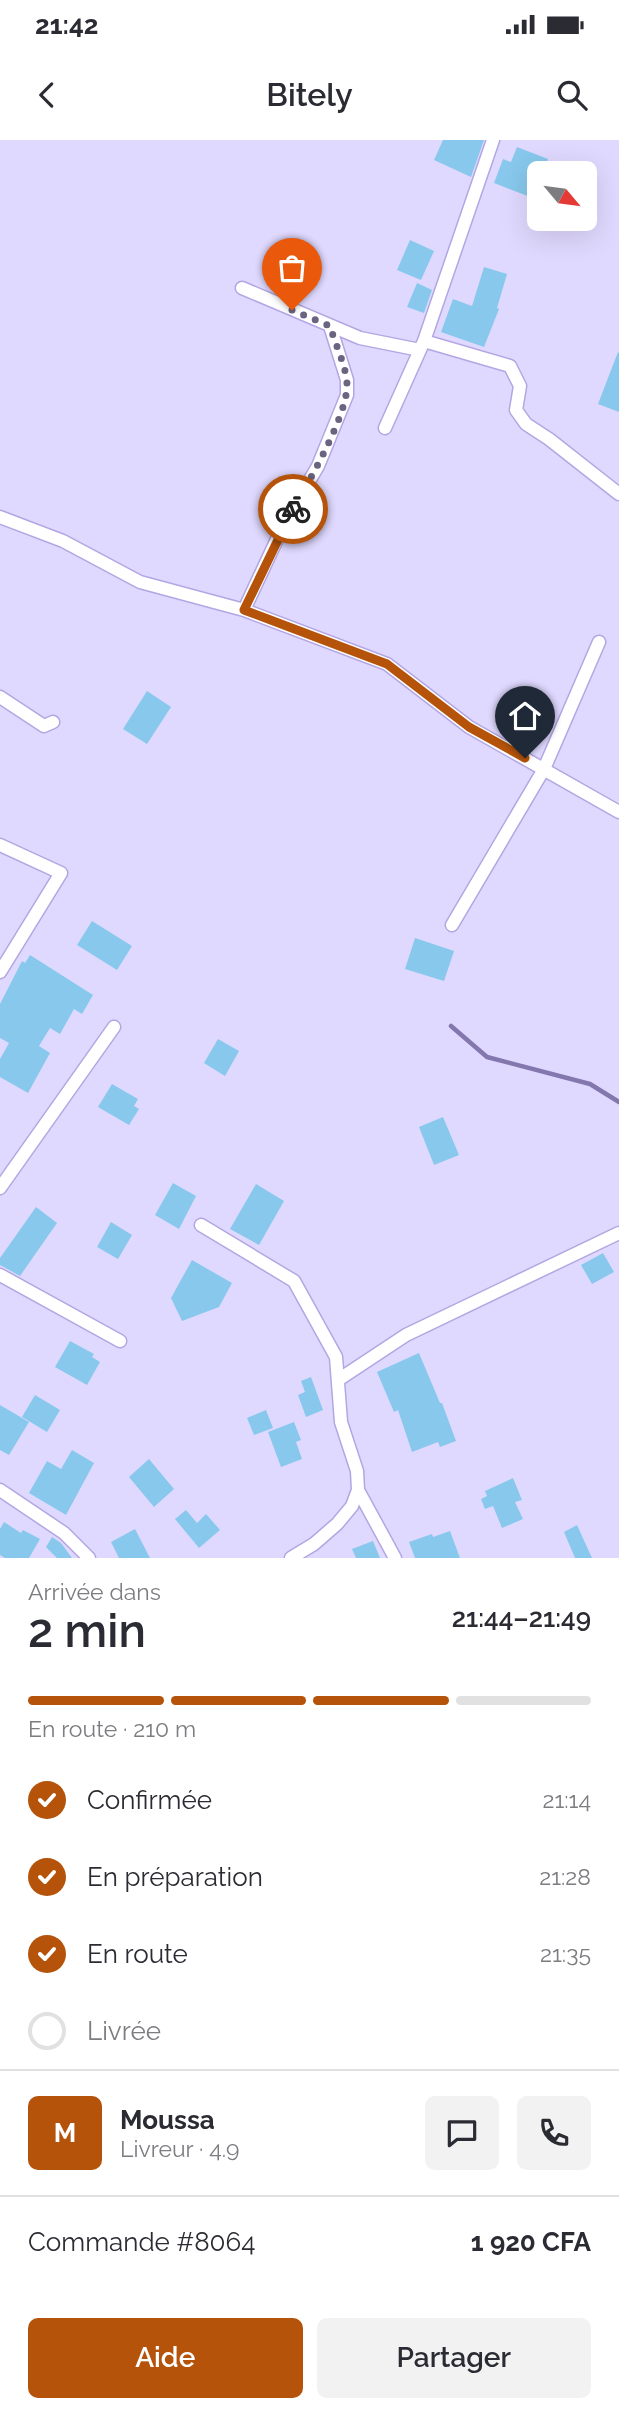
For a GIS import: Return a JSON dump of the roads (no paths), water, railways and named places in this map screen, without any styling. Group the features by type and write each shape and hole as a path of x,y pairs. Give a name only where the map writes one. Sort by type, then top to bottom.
{"street":[{"path":"384,428 422,345 494,140"},
{"path":"242,288 360,338 422,345 510,366 520,386 516,410 526,424 619,494"},
{"path":"244,610 286,520 318,466 347,395 347,380 330,326"},
{"path":"0,517 63,541 140,582 244,610 387,664 469,727 619,812"},
{"path":"452,925 544,769 599,642"},
{"path":"0,698 44,726 53,722"},
{"path":"0,845 61,873 0,972"},
{"path":"0,1188 114,1027"},
{"path":"201,1224 294,1281 336,1357 341,1422 357,1471 358,1490 352,1506 337,1524 314,1544 290,1558"},
{"path":"338,1380 405,1335 619,1233"},
{"path":"0,1275 120,1341"},
{"path":"0,1490 64,1533 89,1558"},
{"path":"358,1490 396,1558"}],"waterway":[{"path":"451,1026 487,1057 590,1084 619,1102"}]}
